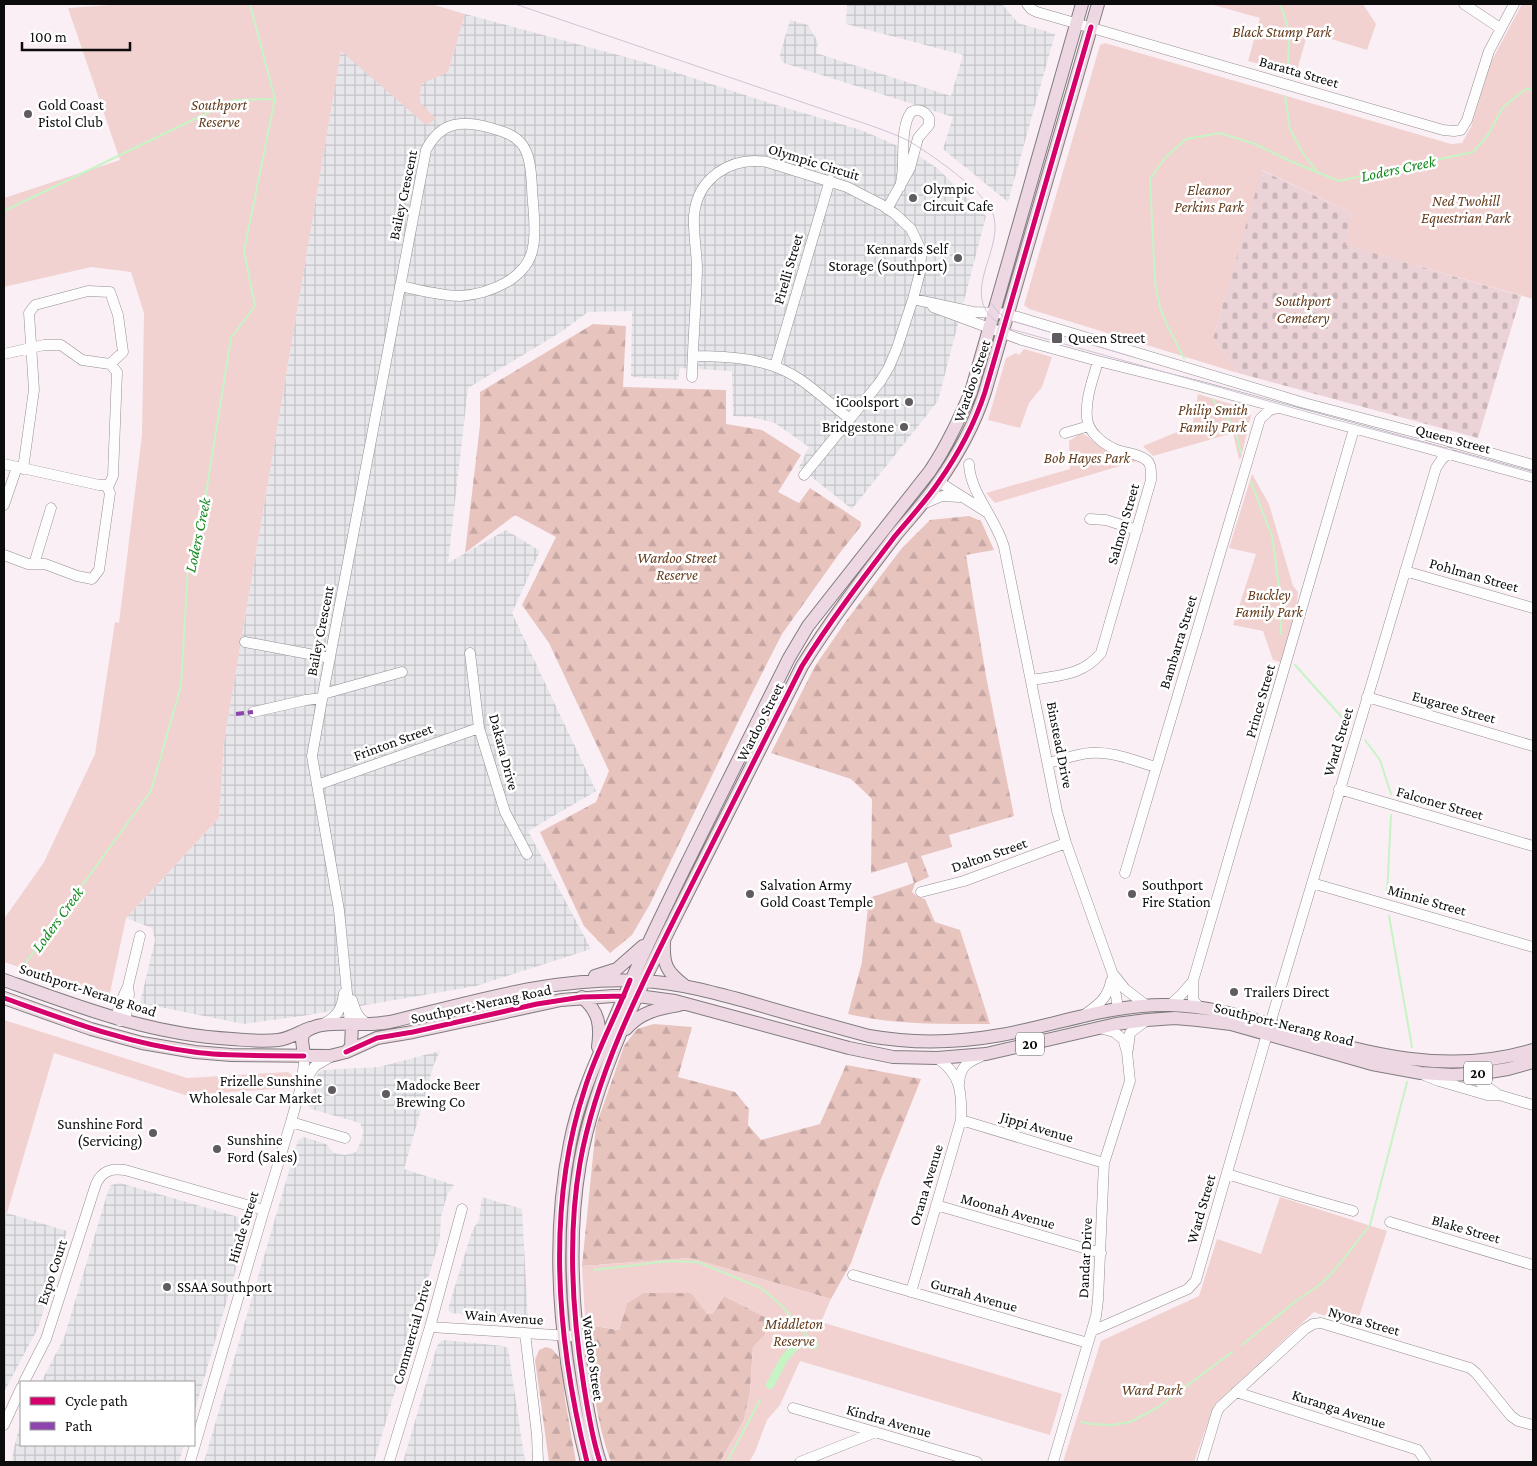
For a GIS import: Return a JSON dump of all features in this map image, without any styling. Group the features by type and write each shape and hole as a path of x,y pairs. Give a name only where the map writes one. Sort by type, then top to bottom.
{"main road":[{"name":"Wardoo Street","path":"600,1462 560,1286 559,1222 570,1140 585,1087 630,980 789,658 808,626 930,471 951,436 971,392 1082,4"},
{"name":"Wardoo Street","path":"587,1462 570,1379 573,1224 581,1162 597,1097 619,1039 664,938 802,666 822,634 941,478 961,445 977,412 1098,4"},
{"path":"930,471 941,478"},
{"path":"571,983 617,969 638,952 651,937"},
{"path":"664,938 666,968 672,976 686,986"},
{"name":"Southport-Nerang Road","path":"4,980 120,1020 179,1034 269,1041 280,1040 314,1027"},
{"name":"Southport-Nerang Road","path":"351,1024 390,1022 522,991 571,983 630,980 686,986 869,1036 905,1041 960,1041 1002,1035 1118,1008 1146,1005 1199,1007 1237,1014 1268,1029 1372,1064 1423,1067"},
{"name":"Southport-Nerang Road","path":"341,1053 377,1038 582,997 638,996 689,1004 874,1054 907,1058 937,1058 986,1054 1144,1020 1175,1018 1268,1029"},
{"path":"582,997 590,1004 599,1018 600,1035 596,1062"},
{"name":"20","path":"4,998 115,1036 149,1045 231,1055 305,1056 341,1053"},
{"path":"619,1039 629,1026 642,1015 663,1007 689,1004"},
{"path":"1118,1008 1123,1015 1144,1020"},
{"path":"115,1036 120,1020"},
{"path":"341,1053 351,1047 351,1024"},
{"name":"20","path":"314,1027 351,1024"},
{"path":"305,1056 302,1040 303,1034 314,1027"},
{"name":"20","path":"1467,1068 1533,1050"},
{"name":"20","path":"1423,1067 1508,1069 1533,1062"}],"street":[{"name":"Baratta Street","path":"1027,4 1037,12 1443,130 1454,131 1460,130 1467,120 1489,52 1500,28"},
{"path":"1464,4 1500,28 1514,4"},
{"path":"887,209 900,187 910,168 918,138 929,125 927,115 920,110 911,112 908,118 904,139 904,172 900,187"},
{"name":"Bailey Crescent","path":"351,1024 345,982 339,910 312,756 322,696 330,658 400,286 426,150 430,142 441,131 456,124 470,123 489,127 514,138 526,152 529,164 534,216 534,246 528,264 502,285 472,294 458,296 400,286"},
{"name":"Olympic Circuit","path":"692,377 697,268 694,215 698,198 715,174 731,165 757,160 830,180 861,193 904,221 911,229 919,246 921,256 916,300 889,367 880,382 804,475"},
{"name":"Pirelli Street","path":"775,366 830,180"},
{"path":"4,504 20,468 34,390 29,313 35,305 88,291 110,292 118,315 123,352 110,364"},
{"name":"Queen Street","path":"916,300 973,312 1007,314 1099,340 1187,369 1304,403 1533,465"},
{"name":"Queen Street","path":"916,300 1016,338 1533,477"},
{"path":"4,354 44,345 61,345 82,360 110,364 117,372 113,476 109,484 99,485 4,464"},
{"path":"693,356 742,359 775,366 801,380 850,419"},
{"path":"1065,433 1089,426 1086,406 1098,361"},
{"path":"1251,401 1256,406 1260,419 1270,410 1278,408"},
{"name":"Bambarra Street","path":"1125,873 1260,419"},
{"name":"Salmon Street","path":"1032,680 1080,670 1092,664 1101,653 1151,480 1151,467 1145,459 1114,449 1092,432 1089,426"},
{"name":"Prince Street","path":"1199,1007 1193,1000 1193,982 1354,429"},
{"path":"1430,448 1436,468"},
{"name":"Ward Street","path":"1092,1331 1188,1289 1196,1280 1268,1029 1436,468 1449,453"},
{"name":"Binstead Drive","path":"969,464 971,482 986,506 1002,540 1032,680 1057,811 1066,843 1112,972 1118,1008"},
{"name":"Binstead Drive","path":"941,478 986,512 993,520"},
{"name":"Binstead Drive","path":"941,478 980,500 986,506"},
{"path":"4,555 28,564 45,564 92,580 98,570 110,493 106,484"},
{"name":"Binstead Drive","path":"922,504 948,495 958,496 974,504"},
{"path":"34,564 52,508"},
{"path":"1090,519 1106,520 1137,530"},
{"name":"Pohlman Street","path":"1405,571 1533,608"},
{"path":"245,642 330,658"},
{"name":"Dakara Drive","path":"470,653 479,728 505,812 527,854"},
{"path":"254,712 322,696 402,672"},
{"name":"Eugaree Street","path":"1367,697 1533,746"},
{"name":"Frinton Street","path":"317,786 479,728"},
{"path":"1048,763 1089,753 1102,753 1156,767"},
{"name":"Falconer Street","path":"1339,789 1533,846"},
{"name":"Dalton Street","path":"921,892 964,881 1066,843"},
{"name":"Minnie Street","path":"1312,883 1533,947"},
{"path":"128,986 129,994 126,1017 120,1020 117,1015 120,1001 128,986 140,936"},
{"path":"1082,1016 1102,1002 1109,991 1112,972"},
{"name":"Binstead Drive","path":"1112,972 1125,989 1146,1005"},
{"path":"345,982 358,1016 364,1022 370,1024"},
{"name":"Bailey Crescent","path":"314,1027 332,1019 340,1011 345,982"},
{"name":"Prince Street","path":"1170,1005 1193,982"},
{"path":"88,1010 105,1009 120,1001"},
{"name":"Dandar Drive","path":"1127,1052 1130,1033 1144,1020"},
{"name":"Dandar Drive","path":"1053,1462 1092,1331 1098,1300 1104,1163 1130,1081 1127,1052 1121,1036 1110,1030 1100,1028"},
{"name":"Hinde Street","path":"301,1086 315,1066 341,1053"},
{"name":"Orana Avenue","path":"911,1292 961,1120 962,1101 959,1076 963,1066 986,1054"},
{"path":"287,1056 296,1064 301,1086"},
{"name":"Hinde Street","path":"195,1445 291,1122 301,1086 305,1056"},
{"name":"Orana Avenue","path":"937,1058 952,1070 959,1085"},
{"path":"1423,1067 1438,1081 1533,1105"},
{"path":"1467,1068 1466,1080 1470,1090"},
{"path":"1467,1068 1499,1095"},
{"name":"Jippi Avenue","path":"961,1120 1104,1163"},
{"path":"291,1122 345,1138"},
{"path":"100,1161 105,1172 112,1169 125,1170 264,1210"},
{"name":"Expo Court","path":"25,1381 46,1339 96,1184 105,1172"},
{"path":"1227,1174 1296,1196 1353,1211"},
{"name":"Moonah Avenue","path":"936,1206 1101,1253"},
{"name":"Commercial Drive","path":"389,1462 430,1327 462,1209"},
{"name":"Blake Street","path":"1390,1222 1533,1265"},
{"name":"Gurrah Avenue","path":"853,1275 1088,1343"},
{"name":"Nyora Street","path":"1202,1462 1217,1412 1224,1403 1306,1329 1313,1324 1321,1323 1470,1368 1511,1416 1533,1425"},
{"name":"Wain Avenue","path":"430,1327 570,1336"},
{"path":"525,1333 537,1435 538,1462"},
{"path":"4,1425 20,1390"},
{"name":"Kuranga Avenue","path":"1236,1392 1418,1450 1426,1462"},
{"name":"Kindra Avenue","path":"793,1408 977,1462"},
{"path":"800,1462 876,1432"},
{"name":"Hinde Street","path":"190,1462 195,1446"}],"shaded area":[{"path":"847,4 1002,4 1018,23 1055,34 1008,202 943,149 953,117 784,63 781,60 780,54 790,20 808,25 818,42 816,53 951,96 963,55 846,24"},
{"path":"465,14 644,62 766,102 861,130 914,153 937,168 986,216 938,401 852,509 799,467 809,447 775,423 751,417 733,416 732,371 680,368 678,380 631,377 632,311 588,312 561,332 468,388 448,563 506,530 540,551 512,613 596,791 528,831 591,949 476,986 244,1024 140,1003 155,940 152,928 126,918 219,818 224,742 341,50 420,101 421,83 448,72"},
{"path":"440,1051 434,1064 404,1169 454,1185 447,1195 441,1217 440,1238 374,1462 204,1462 298,1140 304,1137 326,1144 334,1153 345,1155 356,1152 362,1139 363,1130 360,1123 311,1109 308,1106 318,1073 323,1070 379,1067"},
{"path":"120,1183 242,1218 246,1222 248,1228 195,1410 195,1381 42,1381 64,1338 111,1185"},
{"path":"482,1197 522,1209 528,1321 451,1313 448,1309 472,1231 479,1220"},
{"path":"7,1213 67,1231 39,1326 4,1392 4,1223"},
{"path":"444,1340 508,1348 525,1462 403,1462 437,1346"},
{"path":"20,1425 20,1446 184,1446 179,1462 12,1462"}],"green space":[{"name":"Southport Reserve","path":"125,4 431,4 465,14 448,72 421,84 420,102 436,119 426,125 341,51 224,742 219,818 126,918 110,993 70,984 4,962 4,919 44,862 95,754 115,622 119,623 142,435 144,313 131,272 91,267 4,287 4,198 120,160 68,8"},
{"name":"Black Stump Park","path":"1210,4 1363,4 1376,24 1367,50 1308,32 1296,74 1248,61 1260,18"},
{"name":"Ned Twohill Equestrian Park","path":"1522,4 1533,4 1533,299 1346,245 1351,213 1262,170 1213,338 1238,373 1029,309 1024,305 1100,45 1105,43 1451,144 1462,143 1471,127 1491,62"},
{"name":"Southport Cemetery","path":"1261,170 1351,213 1347,245 1521,296 1478,438 1238,373 1213,338"},
{"name":"Wardoo Street Reserve","path":"593,324 626,326 623,387 726,390 726,424 762,430 801,455 778,492 799,503 810,488 861,522 861,526 782,634 650,904 632,935 610,953 584,926 540,832 596,802 609,771 549,643 522,605 556,537 515,515 465,553 480,425 480,392"},
{"path":"1024,349 1052,357 1042,387 1029,403 1020,428 988,420 1006,358 1016,353 1019,355"},
{"name":"Philip Smith Family Park","path":"1198,394 1237,406 1251,415 1241,458 1239,459 1233,433 1153,456 1143,446 1192,426"},
{"name":"Bob Hayes Park","path":"1081,433 1098,445 1137,461 995,503 986,493 1070,469 1069,441"},
{"name":"Buckley Family Park","path":"1252,474 1269,504 1293,586 1298,592 1292,645 1286,664 1273,660 1263,631 1233,625 1256,554 1229,548"},
{"path":"969,516 981,521 994,550 966,555 986,676 1014,816 949,835 952,847 921,856 929,877 915,883 912,892 918,897 925,899 935,922 960,930 990,1024 901,1022 848,1014 862,962 869,898 914,883 907,862 871,873 872,799 851,779 771,753 815,666 846,621 902,548 930,520"},
{"path":"4,1020 187,1078 288,1072 292,1075 289,1088 185,1095 54,1053 4,1223"},
{"path":"654,1024 692,1027 678,1077 735,1092 749,1109 748,1125 761,1140 820,1124 846,1065 921,1079 881,1179 851,1263 831,1299 690,1258 582,1266 596,1126 624,1046 637,1029"},
{"name":"Ward Park","path":"1280,1197 1387,1231 1356,1326 1314,1312 1214,1405 1194,1462 1063,1462 1101,1341 1199,1296 1217,1239 1261,1254"},
{"name":"Middleton Reserve","path":"690,1258 831,1299 821,1322 1062,1394 1050,1435 800,1361 780,1405 767,1420 755,1452 749,1462 720,1462 744,1420 750,1392 753,1347 765,1335 767,1318 724,1296 712,1314 707,1314 691,1293 643,1293 627,1303 619,1330 595,1326 586,1335 582,1266"},
{"path":"643,1293 691,1293 712,1314 724,1296 767,1318 765,1335 753,1347 750,1392 744,1420 720,1462 611,1462 598,1416 586,1335 595,1326 619,1330 627,1303"},
{"path":"546,1347 552,1349 559,1357 576,1462 549,1462 535,1360 539,1350"}],"waterway":[{"name":"Loders Creek","path":"21,969 151,791 181,686 188,567 201,524 231,338 255,306 244,251 275,99 250,4"},
{"name":"Loders Creek","path":"1279,4 1288,29 1287,74"},
{"path":"1184,358 1160,308 1155,282 1150,179 1165,158 1186,139 1220,133 1255,144 1339,181 1473,152 1488,135 1503,107 1526,89 1533,90"},
{"name":"Loders Creek","path":"1285,96 1290,129 1301,150 1317,172"},
{"name":"Loders Creek","path":"4,211 234,100 275,99"},
{"path":"1212,399 1232,424 1241,453"},
{"path":"1251,482 1272,536 1281,601 1281,634"},
{"path":"1295,665 1348,724"},
{"path":"1365,740 1380,760 1391,794"},
{"path":"1387,894 1391,815"},
{"path":"1389,916 1412,1047"},
{"path":"1242,1345 1297,1300 1321,1284 1333,1272 1370,1225 1407,1082"},
{"path":"594,1270 669,1261 698,1262 761,1288 783,1307 814,1345"},
{"path":"770,1385 784,1359 798,1343 814,1345"},
{"path":"1081,1422 1112,1425 1130,1422 1157,1408 1232,1352"},
{"path":"727,1462 760,1400"}],"tram line":[{"path":"515,4 907,140 968,184 980,195 993,214 995,229 993,244 981,290 983,304 991,317 1007,328 1533,473"},
{"path":"990,302 999,313 1012,321 1130,356"}],"marked path":[{"path":"236,714 253,712"}],"cycle path":[{"path":"600,1462 590,1425 576,1331 572,1247 573,1219 580,1163 598,1092 640,989 802,666 859,584 938,483 959,451 971,427 985,392 1091,27"},
{"path":"587,1462 568,1370 563,1322 560,1228 564,1180 572,1134 585,1088 630,980"},
{"path":"346,1052 377,1038 413,1032 537,1004 582,997 624,996"},
{"path":"4,998 121,1037 169,1048 221,1055 304,1056"}],"place":[{"name":"Gold Coast Pistol Club","path":"28,114"},
{"name":"Olympic Circuit Cafe","path":"913,198"},
{"name":"Kennards Self Storage (Southport)","path":"958,258"},
{"name":"Queen Street","path":"1057,338"},
{"name":"iCoolsport","path":"909,402"},
{"name":"Bridgestone","path":"904,427"},
{"name":"Salvation Army Gold Coast Temple","path":"750,894"},
{"name":"Southport Fire Station","path":"1132,894"},
{"name":"Trailers Direct","path":"1234,992"},
{"name":"Frizelle Sunshine Wholesale Car Market","path":"332,1090"},
{"name":"Madocke Beer Brewing Co","path":"386,1094"},
{"name":"Sunshine Ford (Servicing)","path":"153,1133"},
{"name":"Sunshine Ford (Sales)","path":"217,1149"},
{"name":"SSAA Southport","path":"167,1287"}],"park label":[{"name":"Eleanor Perkins Park","path":"1209,198"}]}
